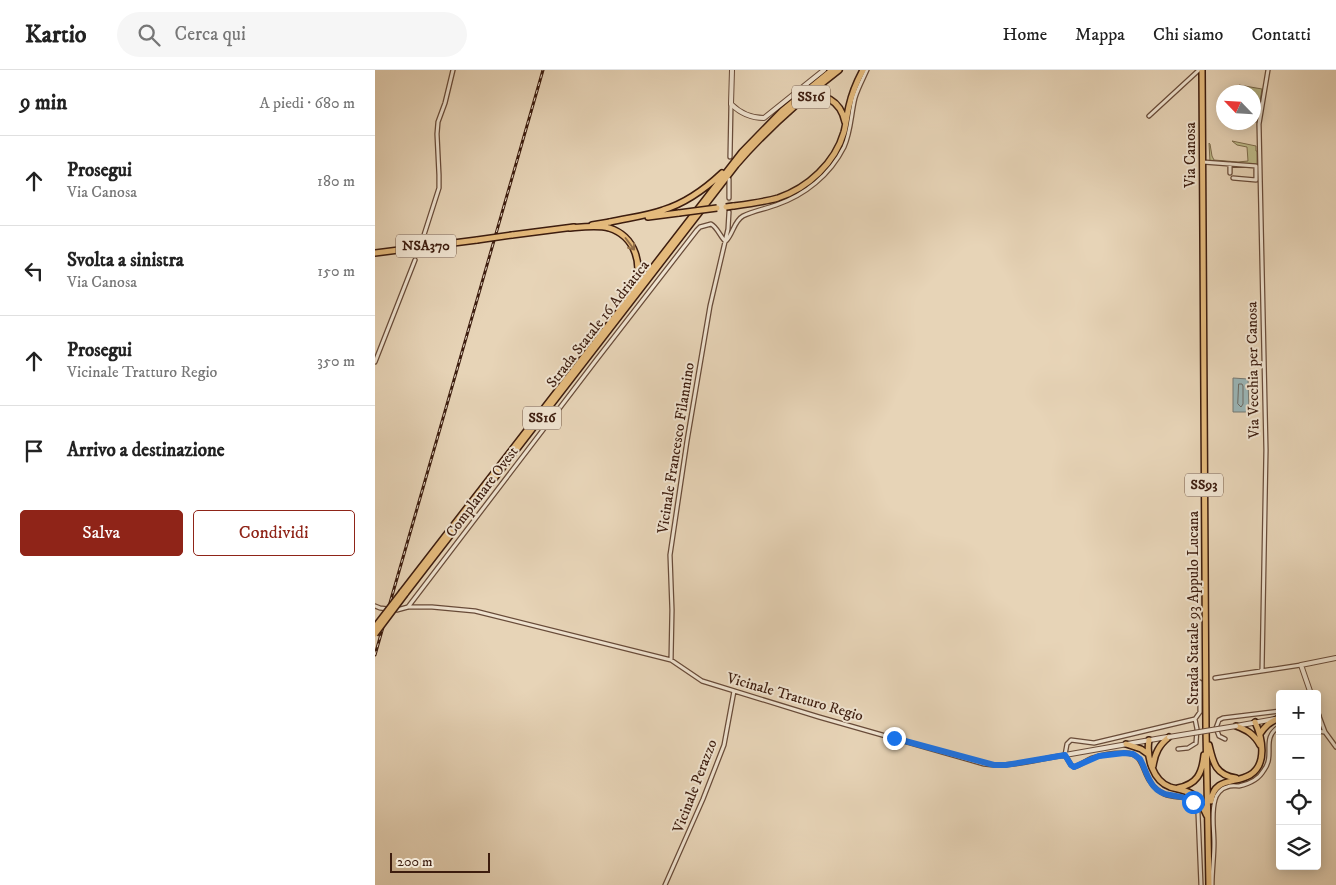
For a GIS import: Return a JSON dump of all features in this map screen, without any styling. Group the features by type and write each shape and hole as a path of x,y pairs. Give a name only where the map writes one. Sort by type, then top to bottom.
{"main road":[{"name":"Strada Statale 16 Adriatica","path":"375,634 404,593 611,321 742,152 782,111 832,70"},
{"name":"Strada Statale 16 Adriatica","path":"375,627 404,593 736,165 770,128 799,101 839,70"},
{"name":"SS16","path":"610,222 733,206 773,199 792,192 817,175 830,160 842,139 853,94 863,70"},
{"name":"Via Canosa","path":"1201,70 1203,240"},
{"name":"SS16","path":"770,128 805,100 817,96 837,104 843,113 845,125"},
{"name":"SS16","path":"610,222 655,212 682,202 707,186 742,152"},
{"name":"NSA370","path":"375,253 610,222"},
{"name":"SS16","path":"570,228 603,227 611,229 625,238 635,251 638,266 636,281 611,321"},
{"name":"Strada Statale 93 Appulo Lucana","path":"1203,240 1206,730 1210,885"},
{"path":"1258,735 1268,723 1276,720"},
{"path":"1208,819 1211,795 1217,787 1223,783 1249,776 1259,764 1262,749 1254,729 1255,722"},
{"path":"1236,726 1258,735"},
{"path":"1206,730 1213,763 1218,770 1224,775 1241,778"},
{"path":"1176,788 1192,783 1199,776 1203,766 1206,730"},
{"path":"1152,756 1169,737"},
{"path":"1149,740 1155,774 1160,781 1168,786 1187,791 1202,805 1208,819"},
{"path":"1126,744 1141,749 1152,756"}],"street":[{"path":"423,238 439,188 438,128 453,70"},
{"path":"730,157 732,70"},
{"path":"731,104 755,118 764,118 824,70"},
{"path":"725,241 729,238 742,217 777,205 805,191 817,183 832,166 845,146 856,97 867,70"},
{"path":"1149,116 1201,70"},
{"name":"Via Vecchia per Canosa","path":"1262,671 1266,450 1259,124 1268,70"},
{"path":"1202,162 1256,166 1256,180 1233,178"},
{"path":"1230,164 1230,173"},
{"path":"729,179 729,198"},
{"name":"Vicinale Francesco Filannino","path":"671,660 670,555 710,306 728,229 729,212"},
{"name":"Complanare Ovest","path":"409,607 697,230 700,227 711,224 725,241"},
{"path":"375,362 415,260"},
{"path":"375,606 397,610 409,607 432,607 475,612 671,660"},
{"path":"1215,678 1336,658"},
{"name":"Vicinale Tratturo Regio","path":"671,660 702,681 819,717 984,764 1006,765 1065,755"},
{"path":"1301,665 1309,690"},
{"path":"1199,682 1200,712 1195,718 1094,743 1071,740 1067,744 1065,755 1074,767 1099,756 1124,753 1133,754 1140,759 1150,782 1158,790 1163,794 1183,796 1193,802 1198,813 1201,885"},
{"name":"Vicinale Perazzo","path":"665,885 703,799 724,745 734,691"},
{"path":"1225,739 1219,736 1216,728 1219,720 1276,711"},
{"path":"1178,749 1187,748 1196,743 1197,729 1195,718"},
{"path":"1065,755 1276,719"},
{"path":"1321,723 1336,747"},
{"path":"1210,885 1214,848 1213,809 1215,798 1227,786 1247,784 1261,775 1269,760 1269,738 1271,732 1276,729"},
{"path":"1321,731 1325,732"}],"shaded area":[{"path":"1232,141 1256,146 1257,165 1210,162 1209,143 1214,160 1248,161 1247,147 1237,145"}],"water":[{"path":"1233,378 1248,379 1249,412 1233,412"}],"tunnel":[{"path":"729,198 729,212"},
{"path":"415,260 423,238"}],"railway":[{"path":"375,655 543,70"}],"route":[{"path":"894,738 984,764 994,765 1006,765 1065,755 1067,761 1074,767 1099,756 1124,753 1133,754 1142,762 1150,782 1163,794 1183,796 1193,802"}]}
